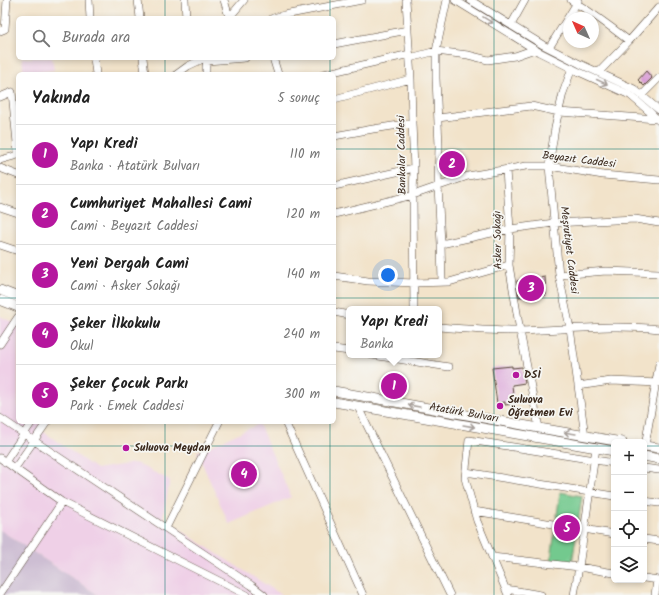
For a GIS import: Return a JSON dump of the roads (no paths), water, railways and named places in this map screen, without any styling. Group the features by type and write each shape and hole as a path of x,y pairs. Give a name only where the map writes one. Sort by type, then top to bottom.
{"main road":[{"path":"0,290 16,296"},
{"path":"0,300 16,306"},
{"name":"Atatürk Bulvarı","path":"336,391 611,440"},
{"name":"Atatürk Bulvarı","path":"336,402 611,450"},
{"path":"647,446 659,448"},
{"path":"647,457 659,459"}],"street":[{"path":"0,31 5,29 7,0"},
{"path":"89,0 90,16"},
{"path":"138,0 140,16"},
{"path":"185,0 186,16"},
{"path":"224,0 229,16"},
{"path":"230,16 244,0"},
{"path":"320,0 320,8"},
{"path":"281,16 362,0"},
{"name":"Bankalar Caddesi","path":"406,0 410,56 414,168 414,306"},
{"path":"442,282 438,186 439,146 436,51 447,0"},
{"path":"454,0 535,49 630,95 658,120"},
{"path":"511,25 525,0"},
{"path":"475,1 548,48 634,89 659,110"},
{"path":"548,48 575,1 629,41"},
{"path":"598,72 629,41 659,7"},
{"path":"336,44 408,30"},
{"path":"334,72 436,51 468,55 488,60 515,56 535,49"},
{"path":"94,60 96,72"},
{"path":"143,60 145,72"},
{"path":"188,60 188,66"},
{"path":"180,72 188,66 204,60"},
{"path":"206,72 207,60"},
{"path":"274,60 278,72"},
{"name":"Meşrutiyet Caddesi","path":"572,68 558,112 549,166 559,275 570,328 585,436"},
{"path":"642,95 659,78"},
{"path":"336,98 411,79"},
{"path":"0,97 12,92 16,133"},
{"path":"438,118 531,106 558,112 658,120"},
{"path":"336,136 373,128 412,123"},
{"path":"0,160 16,155"},
{"name":"Beyazıt Caddesi","path":"336,214 413,195 468,176 526,166 549,166 603,175 659,180"},
{"path":"0,168 16,174"},
{"path":"336,186 414,168"},
{"name":"Asker Sokağı","path":"506,170 510,229 509,265 539,428"},
{"path":"0,207 16,212"},
{"path":"441,244 510,229 554,223 635,219 659,223"},
{"path":"0,245 16,250"},
{"path":"336,276 368,281 414,283 449,282 509,265"},
{"path":"559,275 606,271 659,273"},
{"path":"336,312 346,314"},
{"path":"0,344 16,320"},
{"path":"442,327 494,331 612,327 649,328 659,330"},
{"path":"336,349 346,351"},
{"path":"405,358 416,359 449,367"},
{"path":"646,439 658,382 659,364"},
{"path":"578,386 612,381 658,382"},
{"path":"358,406 450,595"},
{"path":"0,418 264,595"},
{"path":"31,424 3,460 62,502 246,595"},
{"path":"15,468 46,424"},
{"path":"166,528 218,424"},
{"path":"285,424 363,595"},
{"path":"541,595 507,592 477,521 465,478 469,440 611,463"},
{"path":"574,595 596,448"},
{"path":"647,468 659,470"},
{"path":"466,472 611,496"},
{"path":"647,501 659,503"},
{"path":"0,594 62,502"},
{"path":"474,511 611,534"},
{"path":"647,539 659,541"},
{"path":"492,557 579,567 611,572"},
{"path":"647,578 658,580 655,595"}],"place":[{"name":"Cumhuriyet Mahallesi Cami","path":"452,164"},
{"name":"Yeni Dergah Cami","path":"531,288"},
{"name":"DSİ","path":"516,375"},
{"name":"Yapı Kredi","path":"394,386"},
{"name":"Suluova Öğretmen Evi","path":"500,406"},
{"name":"Suluova Meydan","path":"126,448"},
{"name":"Şeker İlkokulu","path":"244,474"},
{"name":"Şeker Çocuk Parkı","path":"567,528"}]}
